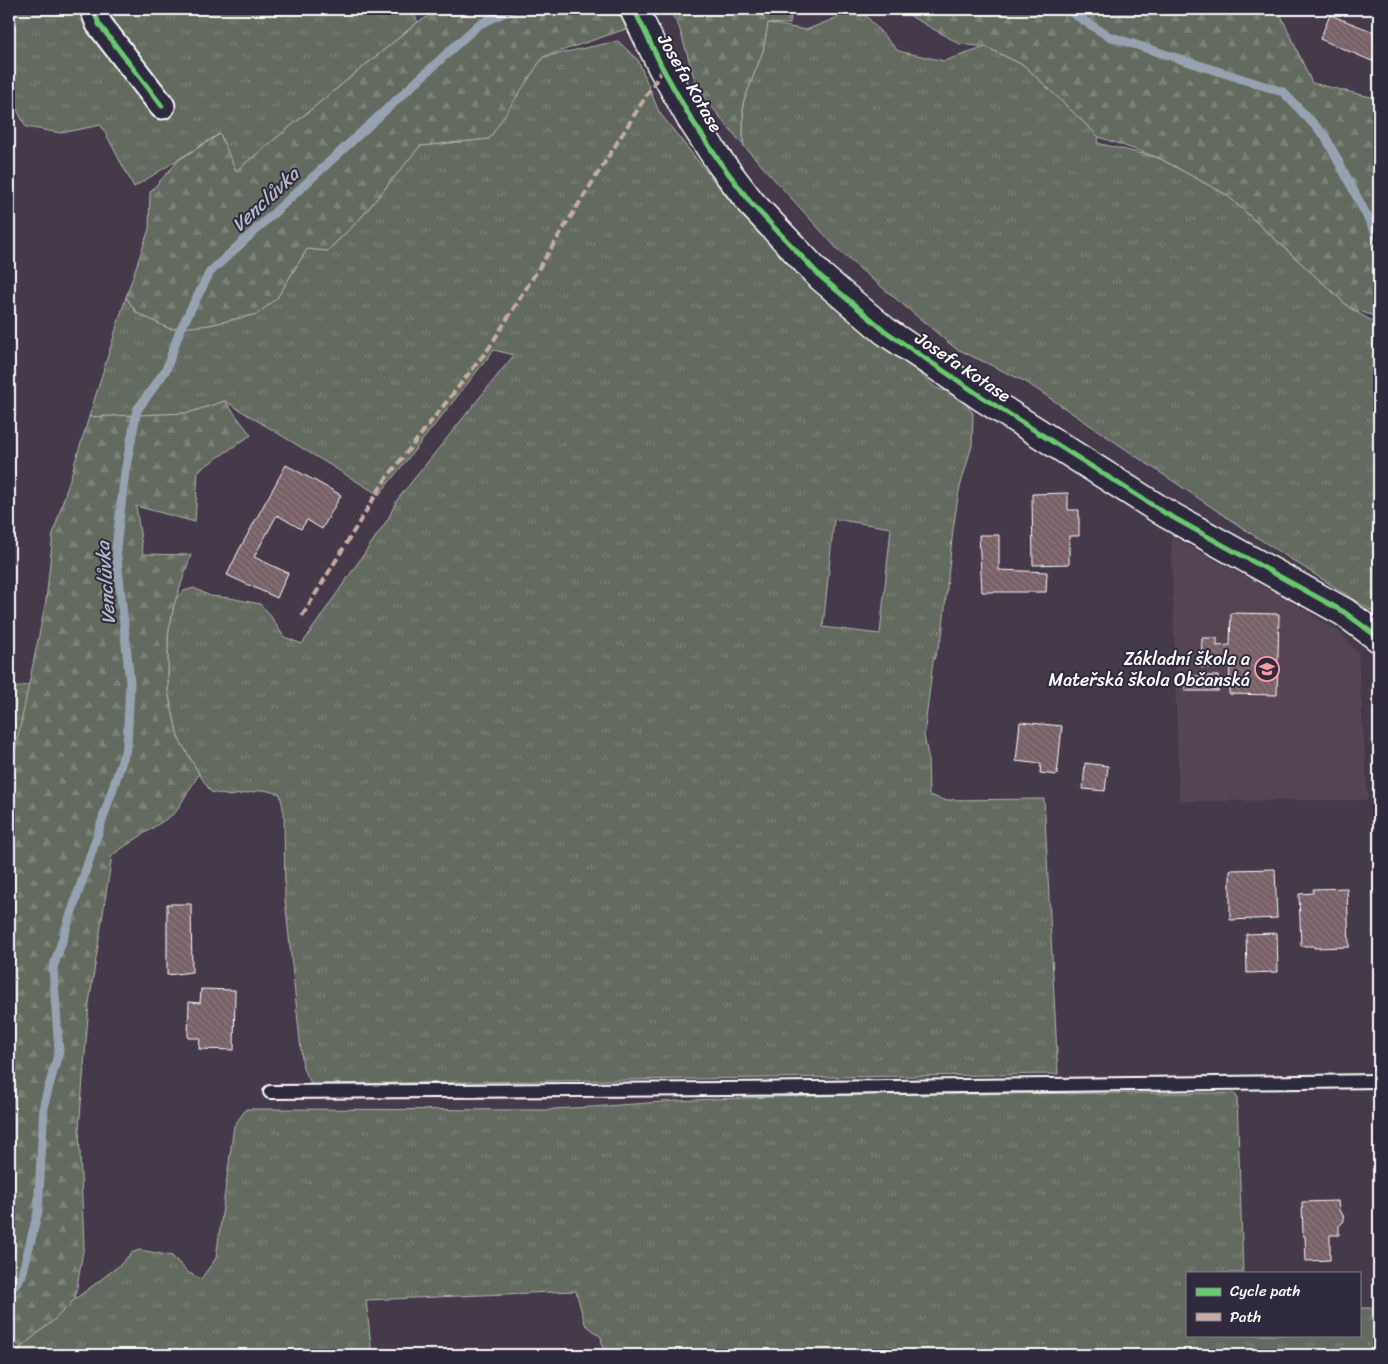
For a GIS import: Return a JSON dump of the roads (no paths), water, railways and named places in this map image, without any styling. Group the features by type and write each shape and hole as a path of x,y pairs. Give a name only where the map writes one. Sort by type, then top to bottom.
{"street":[{"path":"93,9 99,24 162,106"},
{"name":"Josefa Kotase","path":"634,9 663,69 690,117 719,161 751,203 827,282 885,331 982,397 1165,513 1344,612 1379,638"}],"lane":[{"path":"270,1092 728,1089 1379,1081"}],"waterway":[{"name":"Venclůvka","path":"9,1292 22,1275 38,1212 44,1104 59,1051 53,968 127,746 130,683 116,548 125,472 137,410 166,370 180,330 210,272 478,25 512,9"},
{"path":"1066,9 1108,36 1283,92 1325,136 1379,239"}],"place":[{"name":"Základní škola a Mateřská škola Občanská","path":"1267,669"}]}
